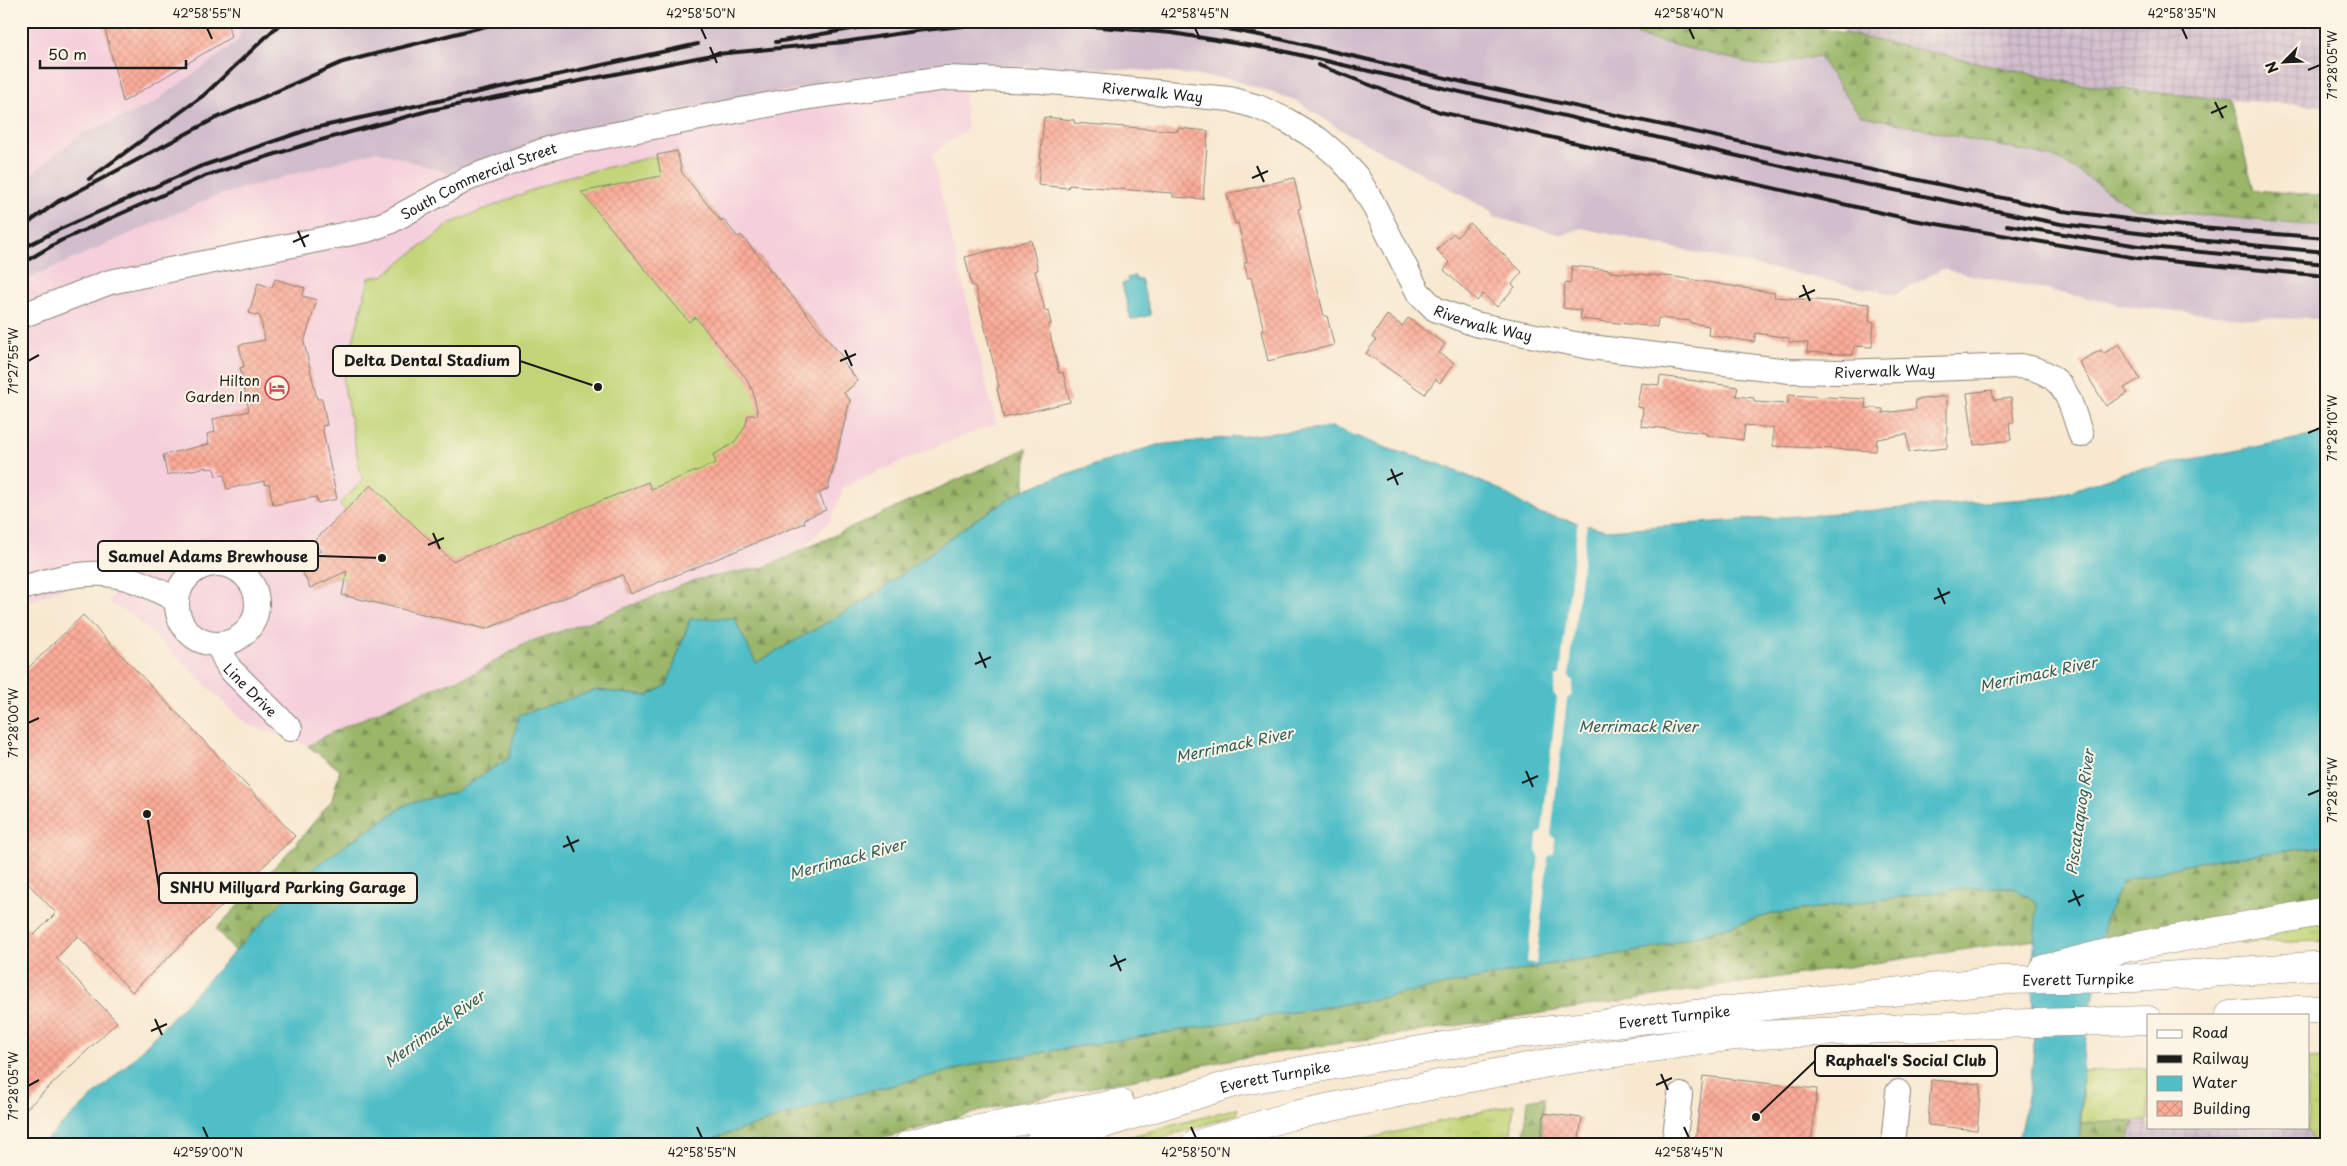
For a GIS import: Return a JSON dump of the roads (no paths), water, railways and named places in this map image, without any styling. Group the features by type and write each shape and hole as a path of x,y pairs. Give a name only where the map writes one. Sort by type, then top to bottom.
{"highway":[{"path":"2000,980 2130,946 2326,912"},
{"name":"Everett Turnpike","path":"1037,1145 1238,1082 1506,1035 2000,980 2134,978 2326,965"},
{"path":"2244,1014 2326,1008"},
{"name":"Everett Turnpike","path":"1195,1145 1290,1116 1439,1084 1539,1065 1736,1036 1996,1024 2145,1021"},
{"path":"908,1145 935,1137 1238,1082"},
{"path":"1218,1145 1290,1116"}],"street":[{"name":"South Commercial Street","path":"21,316 110,282 367,230 389,222 468,178 517,159 570,143 809,97 946,78"},
{"name":"Riverwalk Way","path":"946,78 1040,80 1230,99 1258,107 1286,120 1318,139 1357,177 1372,202 1418,292 1435,309 1475,324 1590,347 1790,370 1840,372 2021,366 2040,369 2053,376 2062,386 2081,435"},
{"name":"Line Drive","path":"222,564 233,567 243,574 256,594 257,606 255,618 249,629 241,637 230,643 218,645 207,644 187,632 177,612 176,600 180,588 187,577 197,569 209,565 222,564"},
{"path":"21,588 68,575 96,572 130,579 151,586 176,600"},
{"name":"Line Drive","path":"218,645 229,668 290,729"},
{"path":"1893,1145 1898,1092"},
{"path":"1674,1145 1680,1095"}],"water":[{"path":"1135,276 1136,280 1141,279 1151,315 1131,320 1122,284 1128,282 1127,278"},
{"path":"1332,427 1389,449 1437,463 1496,488 1537,513 1607,530 2053,497 2126,472 2326,433 2326,846 2202,861 2123,881 2105,919 2084,1051 2079,1145 2017,1145 2030,1087 2034,1049 2032,979 2037,902 2013,887 1994,887 1961,889 1772,914 1647,950 1556,963 1381,998 989,1061 838,1099 698,1145 40,1145 130,1062 317,865 407,804 456,792 509,758 519,715 596,690 648,696 667,685 690,619 734,618 756,663 870,598 972,522 1024,490 1057,477 1157,445"}],"railway":[{"path":"89,179 204,95 283,21"},
{"path":"58,202 214,119 343,62 506,21"},
{"path":"776,42 897,21"},
{"path":"21,264 60,241 205,176 314,142 431,110 717,54 844,42 915,31 1010,21"},
{"path":"1029,21 1172,33 1278,50 1816,174 2061,224 2197,240 2326,252"},
{"path":"1185,21 1280,39 1467,83 2063,211 2201,228 2326,238"},
{"path":"21,249 56,231 199,167 310,129 698,44"},
{"path":"1318,65 1440,112 1913,220 2137,258 2326,276"},
{"path":"21,228 63,198"},
{"path":"2007,225 2139,246 2326,264"}],"place":[{"name":"Delta Dental Stadium","path":"598,387"},
{"name":"Hilton Garden Inn","path":"277,388"},
{"name":"Samuel Adams Brewhouse","path":"382,558"},
{"name":"SNHU Millyard Parking Garage","path":"147,814"},
{"name":"Raphael's Social Club","path":"1756,1117"}],"water label":[{"name":"Merrimack River","path":"2038,673"},
{"name":"Merrimack River","path":"1638,725"},
{"name":"Merrimack River","path":"1234,744"},
{"name":"Piscataquog River","path":"2079,812"},
{"name":"Merrimack River","path":"847,858"},
{"name":"Merrimack River","path":"434,1028"}]}
